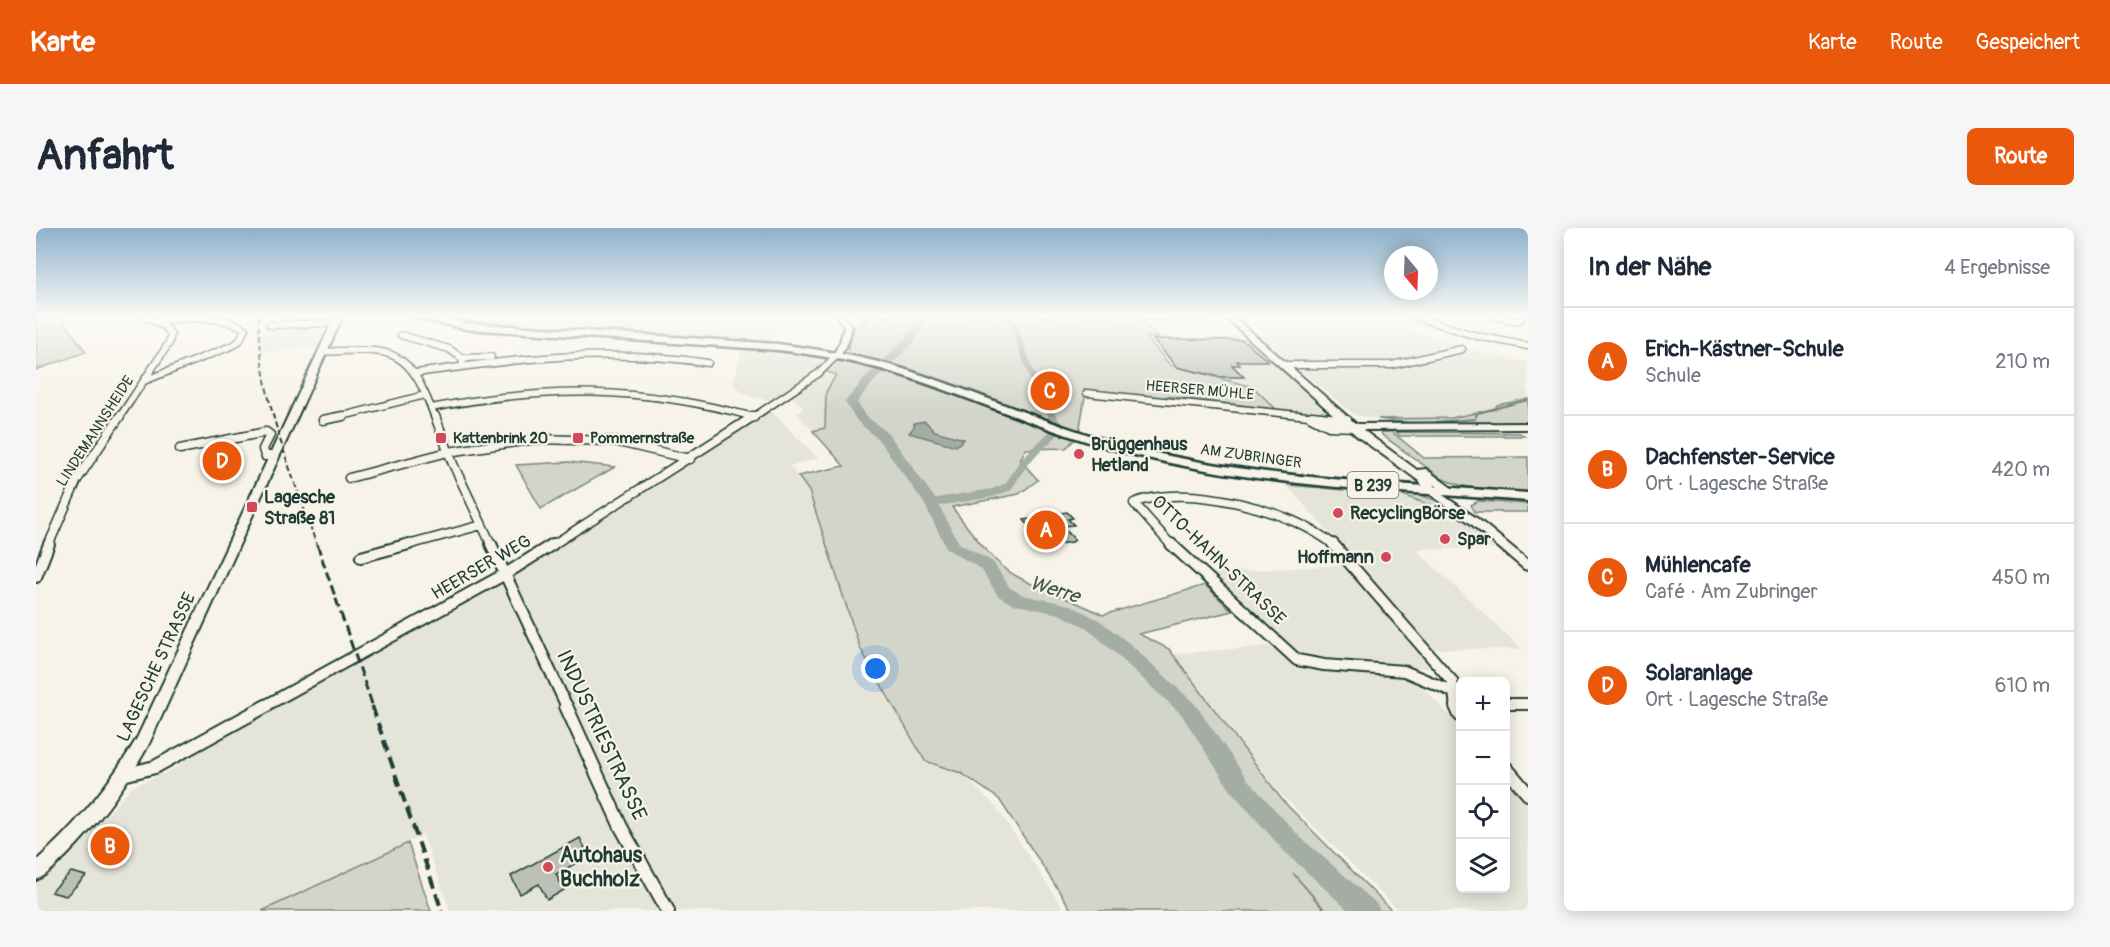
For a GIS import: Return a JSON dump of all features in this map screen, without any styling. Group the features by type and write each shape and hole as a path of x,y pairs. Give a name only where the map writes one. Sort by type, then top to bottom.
{"main road":[{"name":"AM ZUBRINGER","path":"784,348 837,355 869,363 1058,429 1165,459 1261,476 1528,497"},
{"path":"1264,348 1351,423 1450,491"},
{"path":"1351,423 1418,426 1528,426"},
{"path":"1351,423 1362,435 1423,479 1431,490"}],"street":[{"name":"LINDEMANNSHEIDE","path":"36,577 76,480 166,348"},
{"path":"144,381 227,348"},
{"name":"LAGESCHE STRASSE","path":"36,873 79,832 123,775 144,741 323,348"},
{"path":"445,348 462,358 523,356 527,358"},
{"path":"837,355 841,348"},
{"path":"1284,365 1392,364 1462,348"},
{"path":"321,352 380,352 401,360 416,373 527,358 626,355 708,363"},
{"name":"HEERSER WEG","path":"123,775 155,767 507,573 754,417 819,373 837,355"},
{"path":"462,358 463,366"},
{"name":"INDUSTRIESTRASSE","path":"416,373 432,408 448,453 507,573 632,847 668,911"},
{"path":"432,408 519,394 606,391 670,396 710,404 754,417"},
{"name":"HEERSER MÜHLE","path":"1087,393 1310,415 1329,426 1351,423"},
{"path":"323,420 349,416 425,395"},
{"path":"180,449 266,432 270,435 263,449 265,456 275,456"},
{"path":"349,478 448,453 537,438 614,441 690,459"},
{"path":"1431,490 1474,521 1528,566"},
{"path":"1450,491 1474,521"},
{"name":"OTTO-HAHN-STRASSE","path":"1165,495 1235,504 1279,515 1319,533 1334,545 1452,681 1458,693 1425,677 1402,670 1314,665 1297,660 1179,553 1134,503 1142,497 1165,495"},
{"path":"361,557 482,525"},
{"path":"1510,704 1528,704"},
{"path":"1510,773 1528,794"}],"shaded area":[{"path":"36,348 83,348 86,352 36,370"},
{"path":"262,348 304,348 262,353"},
{"path":"742,348 797,351 831,356 820,368 837,375 826,392 825,428 813,431 797,414 803,409 801,404 791,396 782,393 771,401 750,396 733,386"},
{"path":"849,348 1155,348 1170,365 1253,387 1277,410 1166,396 1165,398 1086,391 1079,433 847,354"},
{"path":"1156,348 1259,348 1329,415 1277,410 1253,387 1170,365"},
{"path":"1272,348 1467,348 1528,362 1528,399 1497,405 1495,409 1451,418 1378,419 1355,415"},
{"path":"839,357 901,376 1075,439 1066,448 1026,449 1020,460 1038,480 1019,494 952,507 982,545 1009,571 1028,582 1103,615 1205,585 1232,611 1139,634 1169,649 1283,801 1392,911 1326,911 1293,873 1325,911 1072,911 999,799 961,773 925,761 860,648 809,491 798,476 844,466 813,431 825,428 826,392 836,375 825,371"},
{"path":"1528,399 1528,424 1412,423 1378,419 1451,418 1495,409 1497,405"},
{"path":"770,410 818,458 789,466 809,490 860,648 883,690 925,761 961,773 997,808 1065,911 450,911 423,835 262,911 36,911 36,884 90,834 132,787 175,768 235,727 591,524"},
{"path":"925,421 935,431 964,439 956,446 909,433 914,423"},
{"path":"1381,432 1392,432 1424,458 1528,457 1528,493 1474,488 1443,479"},
{"path":"1396,432 1520,433 1524,436 1400,436"},
{"path":"569,462 615,467 541,509 516,465"},
{"path":"1287,485 1420,495 1435,500 1458,516 1403,495"},
{"path":"1287,486 1403,495 1458,516 1501,548 1415,549 1522,649 1434,649"},
{"path":"1478,501 1528,504 1528,512 1475,512 1471,505"},
{"path":"1345,565 1438,669 1313,662 1297,654 1205,573"},
{"path":"1269,646 1297,669 1411,675 1456,722 1456,893 1510,893 1510,783 1528,804 1528,911 1399,911 1275,788 1173,654"},
{"path":"408,843 431,911 262,911"}],"building":[{"path":"1161,348 1252,348 1268,361 1237,361 1240,365 1232,365 1244,377 1220,377 1177,367"},
{"path":"1067,512 1073,518 1068,519 1074,525 1062,526 1075,540 1072,542 1046,546 1024,520"},
{"path":"108,835 129,840 112,857 91,851"},
{"name":"Autohaus Buchholz","path":"580,838 585,848 578,852 582,860 556,874 564,890 547,900 539,884 520,894 511,876"},
{"path":"71,872 86,876 66,896 51,892"}],"waterway":[{"name":"Werre","path":"903,348 870,379 851,402 861,418 883,436 931,503 953,546 987,566 1004,592 1018,600 1064,609 1093,624 1123,649 1188,709 1239,785 1291,843 1367,911"},
{"path":"1022,348 1037,390 1053,418"},
{"path":"1436,422 1475,419 1477,413 1528,400"},
{"path":"1052,416 1057,425"},
{"path":"931,503 992,493 1008,487 1025,461 1054,433"}],"railway":[{"path":"260,348 270,404 278,433 317,546"},
{"path":"317,544 373,707"},
{"path":"372,706 442,911"}],"place":[{"name":"Mühlencafe","path":"1050,391"},
{"name":"Kattenbrink 20","path":"441,438"},
{"name":"Pommernstraße","path":"578,438"},
{"name":"Brüggenhaus Hetland","path":"1079,454"},
{"name":"Solaranlage","path":"222,461"},
{"name":"Lagesche Straße 81","path":"252,507"},
{"name":"RecyclingBörse","path":"1338,513"},
{"name":"Erich-Kästner-Schule","path":"1046,530"},
{"name":"Spar","path":"1445,539"},
{"name":"Hoffmann","path":"1386,557"},
{"name":"Dachfenster-Service","path":"110,846"},
{"name":"Autohaus Buchholz","path":"548,867"}]}
